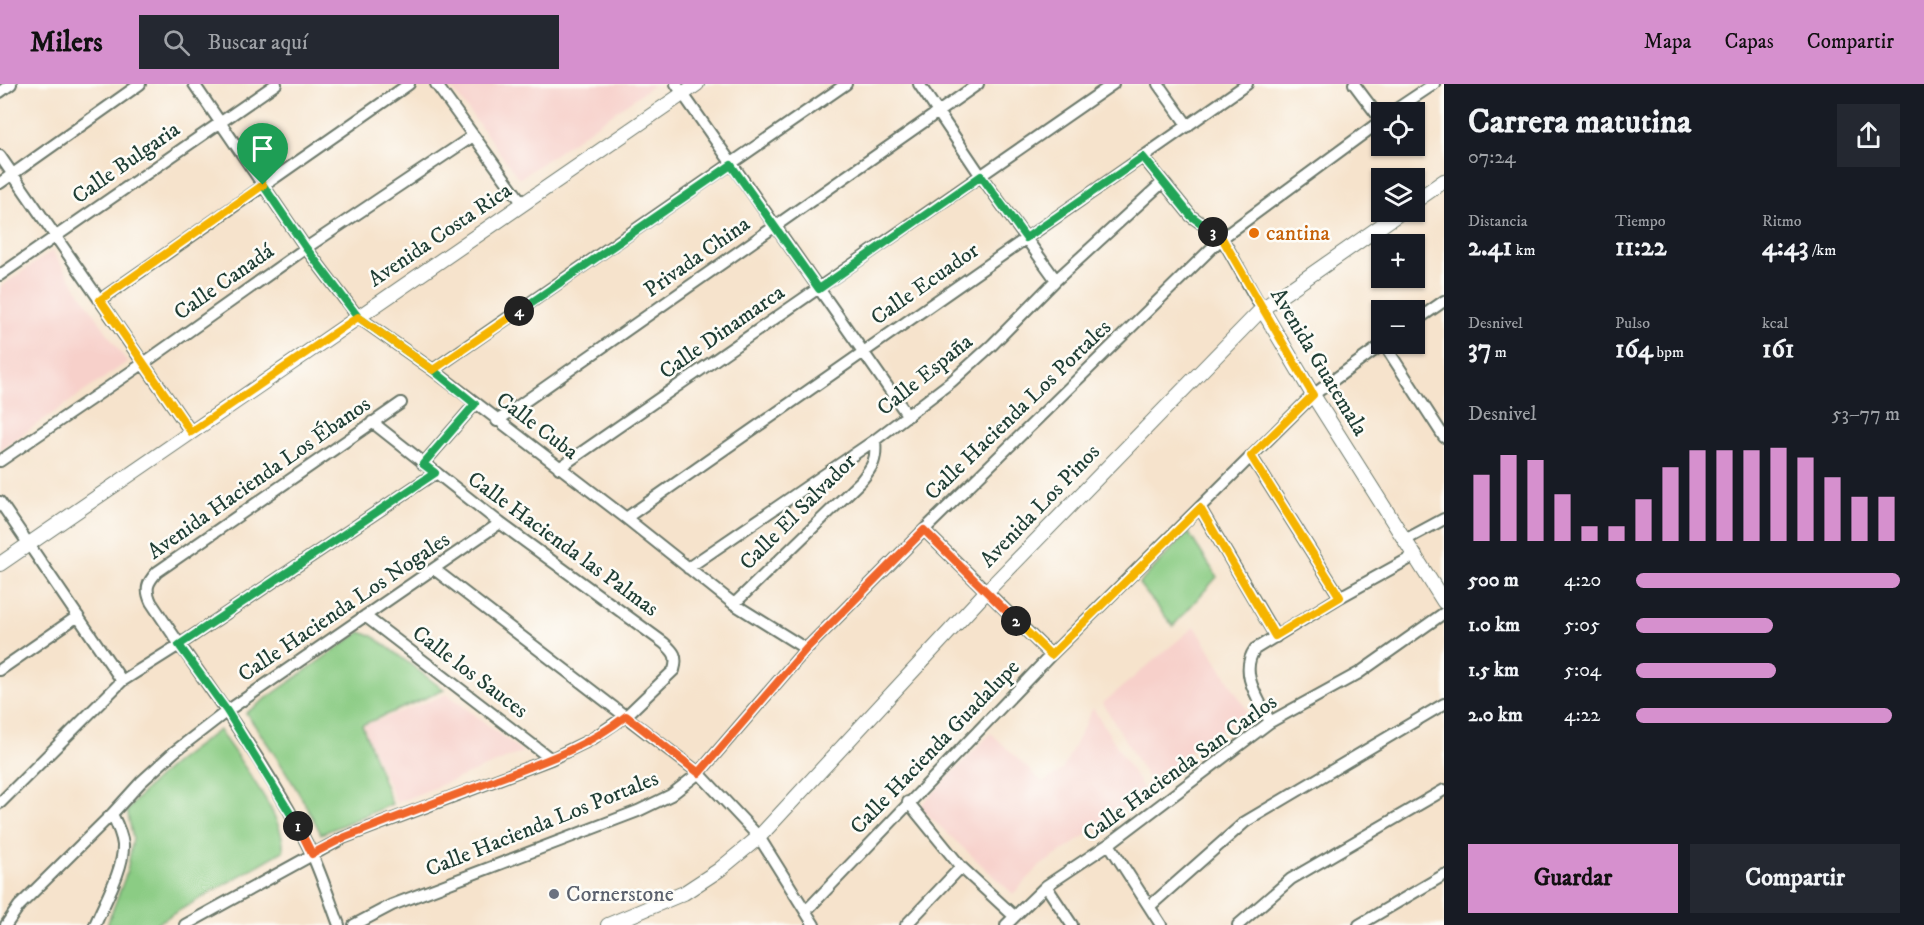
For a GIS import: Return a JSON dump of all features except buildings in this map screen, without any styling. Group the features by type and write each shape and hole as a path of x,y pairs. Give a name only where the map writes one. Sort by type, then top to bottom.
{"street":[{"path":"0,92 11,84"},
{"path":"0,183 140,84"},
{"name":"Calle Cuba","path":"194,84 306,248 358,317 433,370 734,604 806,649"},
{"name":"Calle Bulgaria","path":"0,275 276,84"},
{"path":"100,300 409,84"},
{"path":"436,84 523,204"},
{"name":"Avenida Costa Rica","path":"0,564 523,204 680,89 697,84"},
{"path":"433,370 846,84"},
{"path":"919,84 981,176 1056,280"},
{"name":"Privada China","path":"497,421 978,84"},
{"name":"Calle Dinamarca","path":"559,468 1113,84"},
{"path":"1158,84 1188,126"},
{"name":"Calle Ecuador","path":"626,518 1247,84"},
{"path":"1354,84 1371,107"},
{"path":"1407,102 1434,84"},
{"path":"680,89 908,416"},
{"name":"Calle Hacienda Los Portales","path":"354,925 392,905 638,811 670,795 699,773 806,649 1222,238 1371,127"},
{"name":"Calle Canadá","path":"0,461 144,363 306,248 473,136"},
{"path":"0,156 191,432"},
{"name":"Avenida Guatemala","path":"1143,157 1191,216 1222,238 1313,395 1444,602"},
{"path":"1425,194 1444,181"},
{"name":"Calle España","path":"688,568 875,440 951,382 992,345 1056,280 1163,182"},
{"name":"Avenida Los Pinos","path":"608,925 684,893 719,870 759,837 986,592 1262,309 1387,222"},
{"path":"1425,314 1444,301"},
{"name":"Calle Hacienda Guadalupe","path":"806,911 1051,655 1251,456 1313,395 1371,353"},
{"path":"1390,354 1444,437"},
{"name":"Avenida Hacienda Los Ébanos","path":"179,645 146,591 149,581 157,572 401,403"},
{"path":"423,464 475,404"},
{"name":"Calle Hacienda las Palmas","path":"372,423 500,523 674,652 676,661 674,670 626,716"},
{"name":"Calle El Salvador","path":"734,604 861,482 872,467 876,455 875,440"},
{"path":"1251,456 1340,597"},
{"path":"0,803 122,681 435,473"},
{"path":"0,502 122,681"},
{"path":"1200,508 1275,636"},
{"path":"1405,540 1444,519"},
{"name":"Calle Hacienda Los Nogales","path":"6,925 19,906 141,782 174,752 227,711 500,523"},
{"path":"924,530 1051,655"},
{"path":"1270,722 1247,670 1248,659 1255,650 1340,597 1416,555"},
{"path":"434,569 699,773 759,837 814,925"},
{"name":"Calle Hacienda San Carlos","path":"1010,921 1046,886 1109,844 1270,722 1359,672 1444,613"},
{"path":"0,670 78,616"},
{"name":"Calle los Sauces","path":"365,616 551,759"},
{"path":"179,645 227,711 279,794 312,854 339,925"},
{"path":"1150,906 1245,822 1444,704"},
{"path":"185,925 343,838 551,759 612,728 626,716"},
{"path":"1238,925 1291,879 1444,790"},
{"path":"908,802 961,867 1010,921"},
{"path":"95,925 120,863 123,846 112,814"},
{"path":"1109,844 1161,925"},
{"path":"906,925 961,867"},
{"path":"1359,925 1444,875"},
{"path":"1046,886 1072,925"}],"shaded area":[{"path":"449,84 655,84 519,179"},
{"path":"52,251 127,362 0,450 0,287"},
{"path":"1195,626 1248,712 1191,751 1151,784 1103,703"},
{"path":"447,694 523,752 396,803 363,726"},
{"path":"1093,708 1144,790 1112,818 1040,866 1013,894 919,807 991,733 1043,783 1062,770"}],"green space":[{"path":"1188,532 1217,577 1173,626 1139,584"},
{"path":"360,632 373,636 444,690 362,725 392,804 321,834 286,772 246,713"},
{"path":"219,730 269,806 282,838 283,851 154,925 107,925 127,872 133,838 127,811 158,777"}],"place":[{"name":"cantina","path":"1254,233"},
{"name":"Cornerstone","path":"554,894"}],"route":[{"path":"263,185 100,300 191,432 358,317 396,343 433,370 731,165 819,289 981,176 1026,238 1143,157 1191,216 1222,238 1313,395 1251,456 1340,597 1275,636 1200,508 1051,655 924,530 806,649 699,773 626,716 612,728 551,759 343,838 312,854 279,794 227,711 179,645 435,473 423,464 475,404 433,370 358,317 306,248 263,185"}]}
